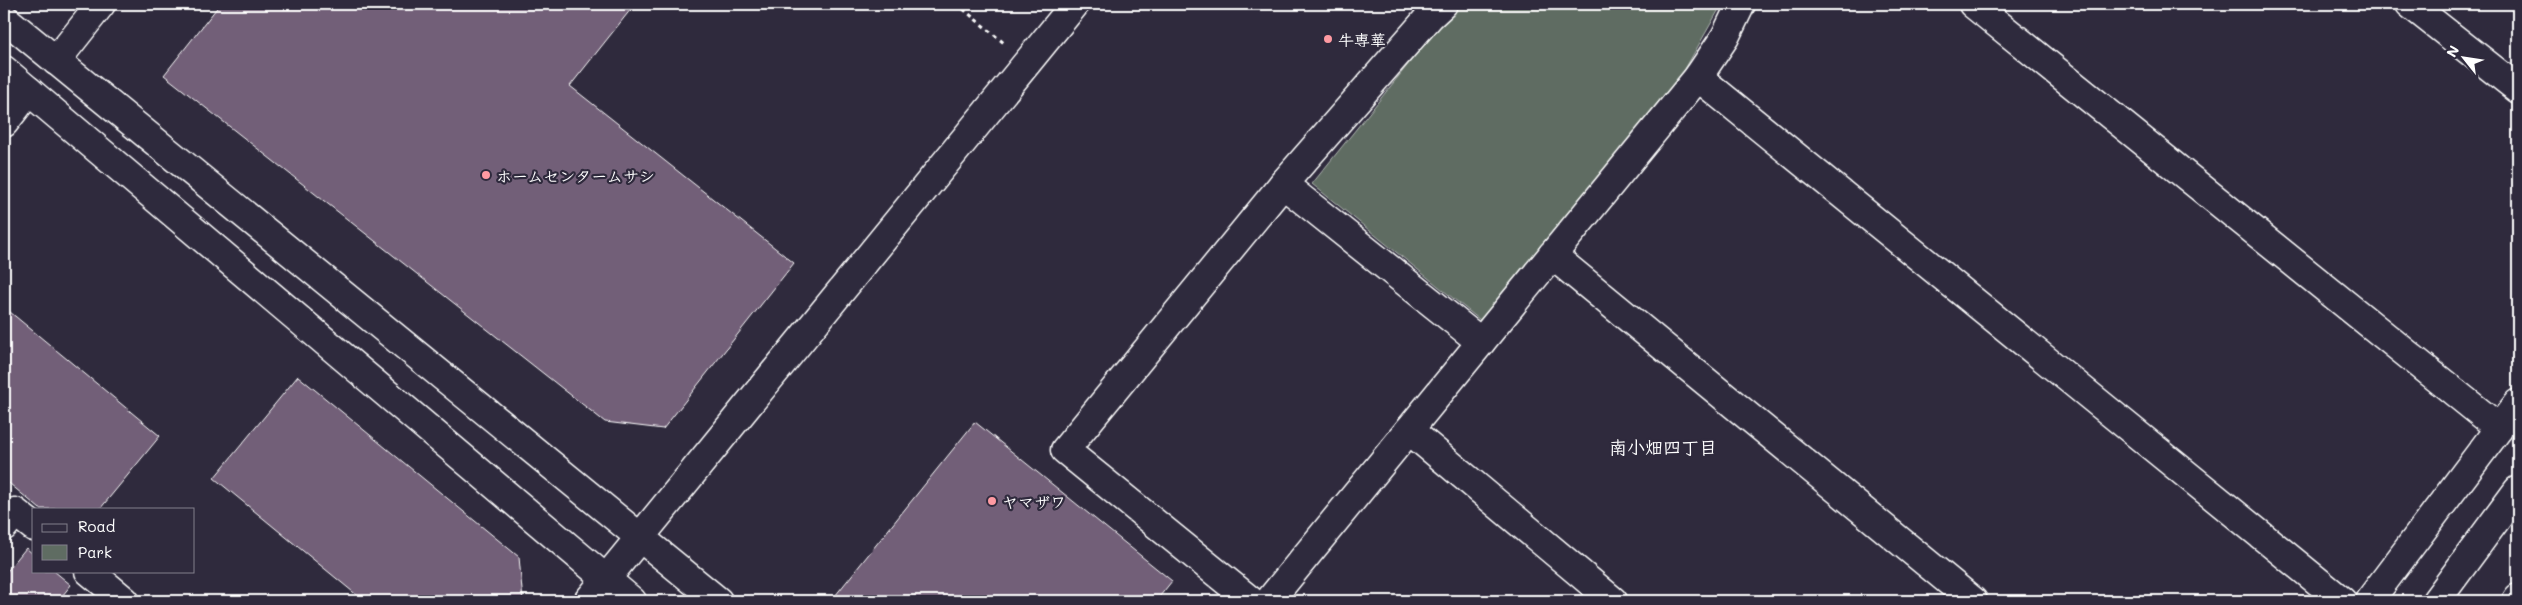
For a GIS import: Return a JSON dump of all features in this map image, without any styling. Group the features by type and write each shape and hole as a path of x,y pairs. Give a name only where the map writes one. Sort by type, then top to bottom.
{"street":[{"path":"56,61 101,4"},
{"path":"588,601 1075,4"},
{"path":"1269,601 1698,77 1725,37 1741,4"},
{"path":"2410,4 2518,89"},
{"path":"1983,6 2499,428"},
{"path":"1251,601 1065,450 1429,8"},
{"path":"4,18 718,601"},
{"path":"4,70 632,601"},
{"path":"1698,77 2342,601"},
{"path":"4,123 29,91"},
{"path":"1283,184 1481,342"},
{"path":"1552,255 1973,601"},
{"path":"2369,601 2518,403"},
{"path":"1409,430 1614,601"},
{"path":"2436,601 2518,490"},
{"path":"89,572 126,601"}],"path":[{"path":"957,4 1027,62"}],"green space":[{"path":"1461,4 1722,4 1685,69 1480,320 1312,184 1439,26"}],"building":[{"name":"ホームセンタームサシ","path":"220,4 635,4 570,86 794,263 663,429 605,422 164,75"},
{"path":"4,307 160,436 101,508 39,508 4,479"},
{"path":"298,376 519,557 523,601 364,601 214,478"},
{"name":"ヤマザワ","path":"975,422 1172,581 1156,601 831,601"},
{"path":"26,548 32,553 32,572 55,572 71,585 58,601 4,601 4,575"}],"place":[{"name":"牛専華","path":"1328,39"},
{"name":"ホームセンタームサシ","path":"486,175"},
{"name":"ヤマザワ","path":"992,501"}],"district":[{"name":"南小畑四丁目","path":"1663,447"}]}
